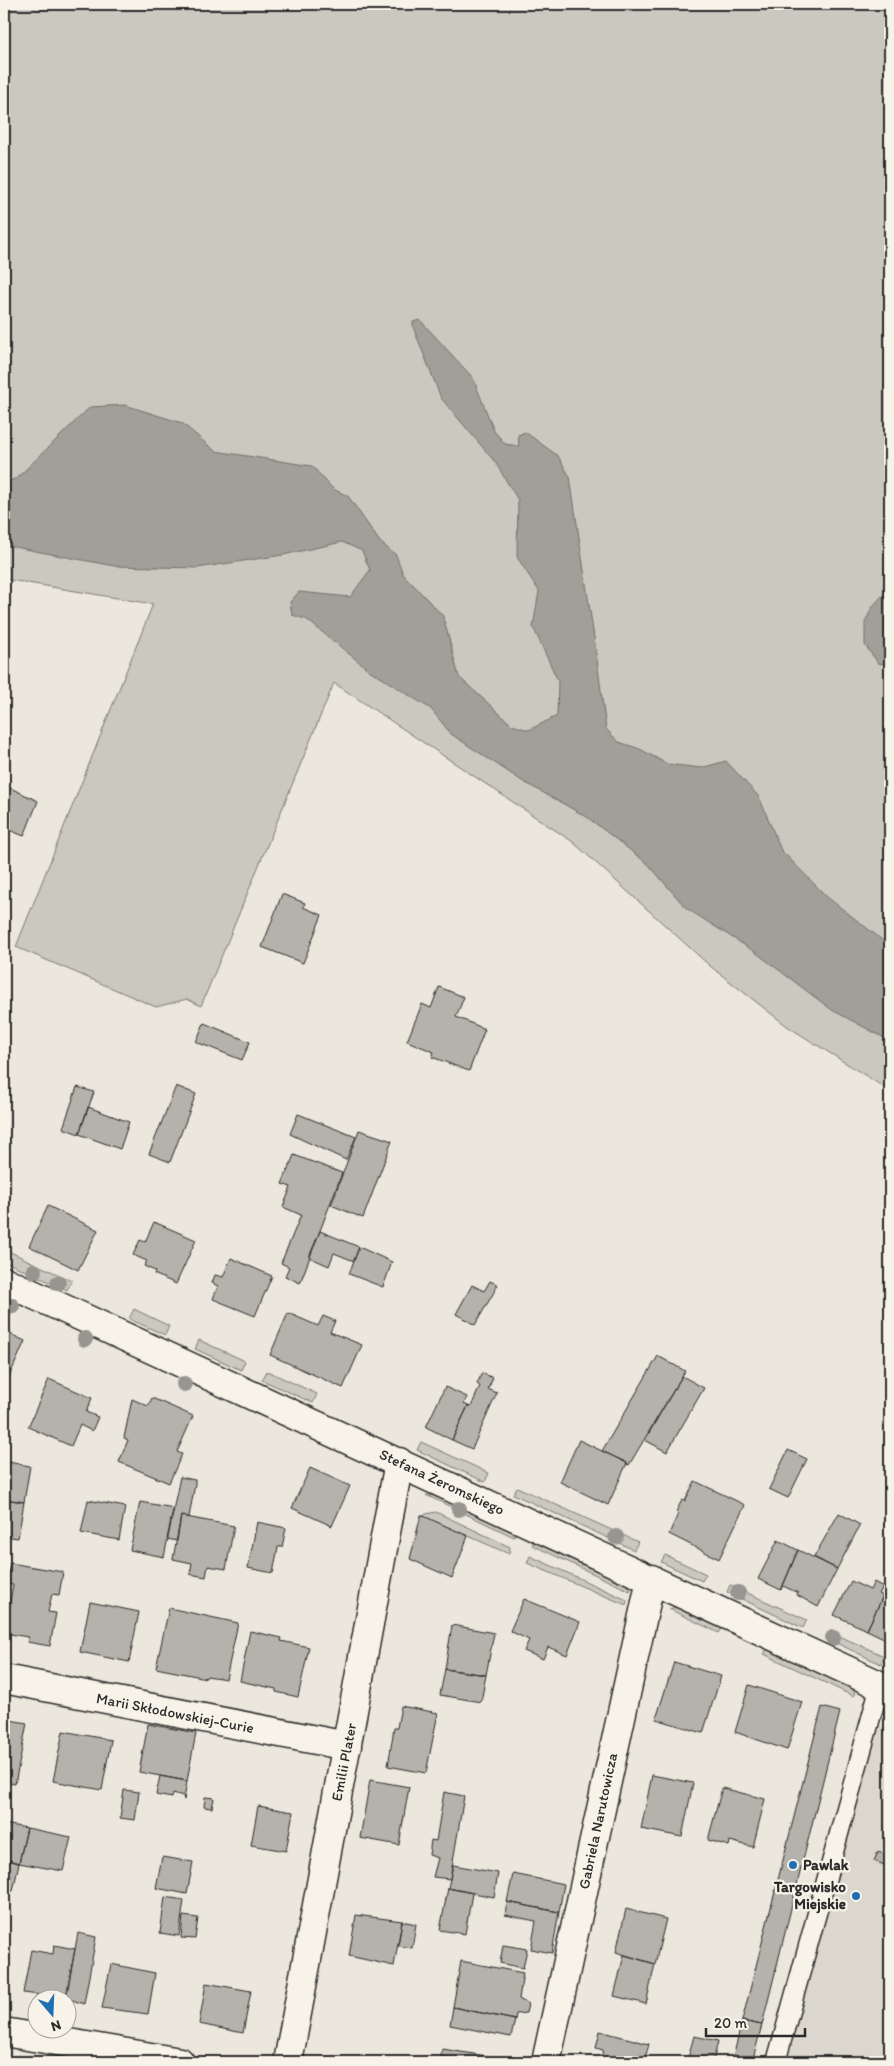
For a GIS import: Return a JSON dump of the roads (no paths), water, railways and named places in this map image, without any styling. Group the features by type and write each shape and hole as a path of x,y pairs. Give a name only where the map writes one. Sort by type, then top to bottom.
{"street":[{"name":"Stefana Żeromskiego","path":"4,1281 885,1687"},
{"name":"Emilii Plater","path":"288,2062 400,1462"},
{"name":"Gabriela Narutowicza","path":"546,2062 651,1579"},
{"name":"Marii Skłodowskiej-Curie","path":"4,1679 347,1746"},
{"path":"4,2032 180,2062"}],"lane":[{"path":"776,2062 885,1687"}],"place":[{"name":"Pawlak","path":"793,1865"},
{"name":"Targowisko Miejskie","path":"856,1896"}]}
